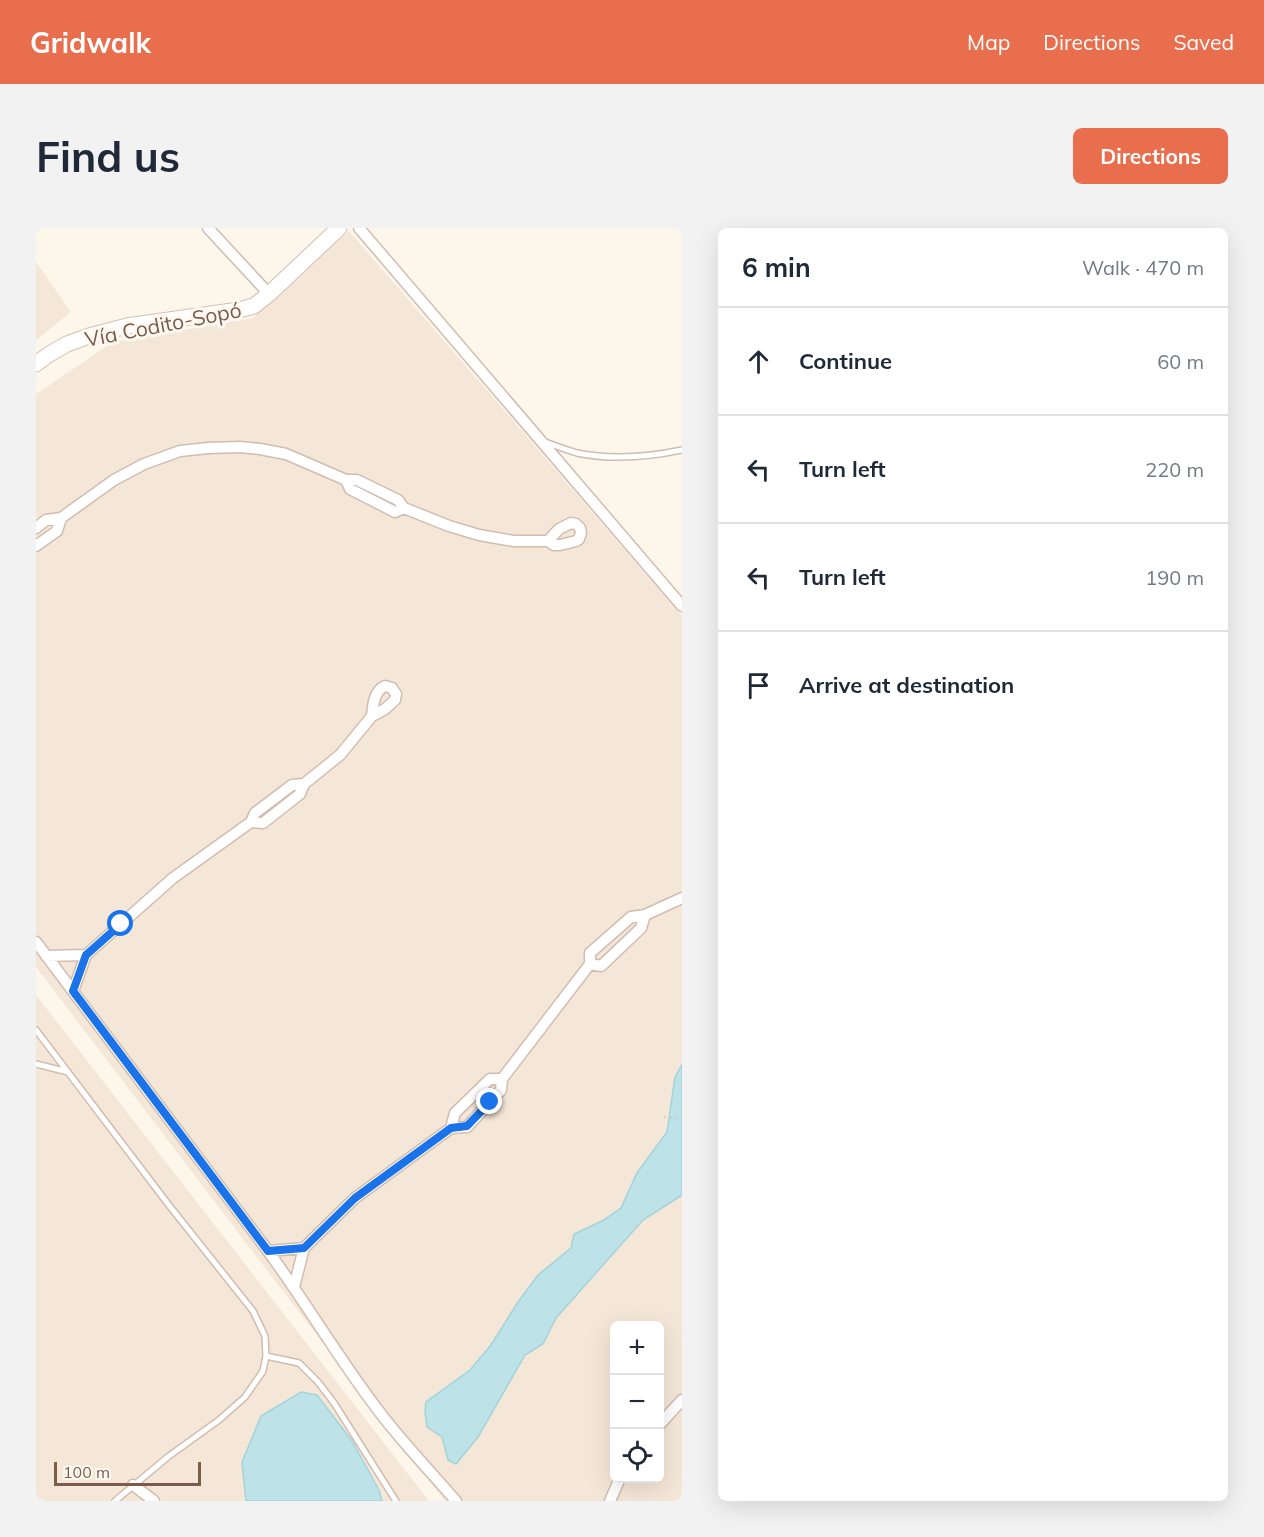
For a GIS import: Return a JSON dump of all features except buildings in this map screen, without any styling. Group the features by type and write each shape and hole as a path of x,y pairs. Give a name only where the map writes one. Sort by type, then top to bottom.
{"street":[{"path":"208,228 269,294"},
{"name":"Vía Codito-Sopó","path":"36,364 67,344 89,336 127,327 254,306 339,228"},
{"path":"359,228 682,606"},
{"path":"36,528 46,520 61,518 130,470 180,451 240,447 285,454 346,480 357,480 399,500 404,508 449,526 479,535 514,541 548,541"},
{"path":"36,546 57,531 61,518"},
{"path":"73,991 86,955 173,878 251,822 263,823 300,794 304,784 340,755 372,716"},
{"path":"294,1287 304,1248 355,1198 451,1128 467,1126 501,1090 502,1079 590,964 590,953 631,917 645,915 682,898"},
{"path":"590,964 601,966 641,928 645,915"},
{"path":"36,942 268,1251 381,1415 456,1501"},
{"path":"46,956 86,955"},
{"path":"451,1128 455,1113 490,1079 502,1079"},
{"path":"268,1251 304,1248"},
{"path":"664,1420 682,1400"},
{"path":"610,1501 618,1483"},
{"path":"133,1485 154,1501"}],"lane":[{"path":"541,441 578,453 609,457 682,450"},
{"path":"36,1030 168,1204 253,1311 265,1336 266,1356 263,1371 245,1397 115,1501"},
{"path":"36,1064 68,1072"},
{"path":"266,1356 299,1363 318,1382 334,1403 396,1501"}],"path":[{"path":"664,1117 682,1118"}],"shaded area":[{"path":"349,231 682,616 682,1501 445,1501 36,967 36,394 113,342 253,318"},
{"path":"36,262 71,312 36,340"},
{"path":"36,995 429,1501 36,1501"}],"water":[{"path":"682,1065 682,1195 643,1220 556,1318 543,1344 525,1355 478,1437 456,1464 448,1460 442,1437 427,1427 426,1402 470,1370 491,1345 538,1275 571,1248 574,1234 602,1221 621,1208 637,1173 667,1132 675,1077"},
{"path":"301,1392 317,1395 352,1441 379,1490 382,1501 246,1501 242,1462 261,1416"}],"route":[{"path":"121,924 86,955 73,991 268,1251 304,1248 355,1198 451,1128 467,1126 490,1102"}]}
